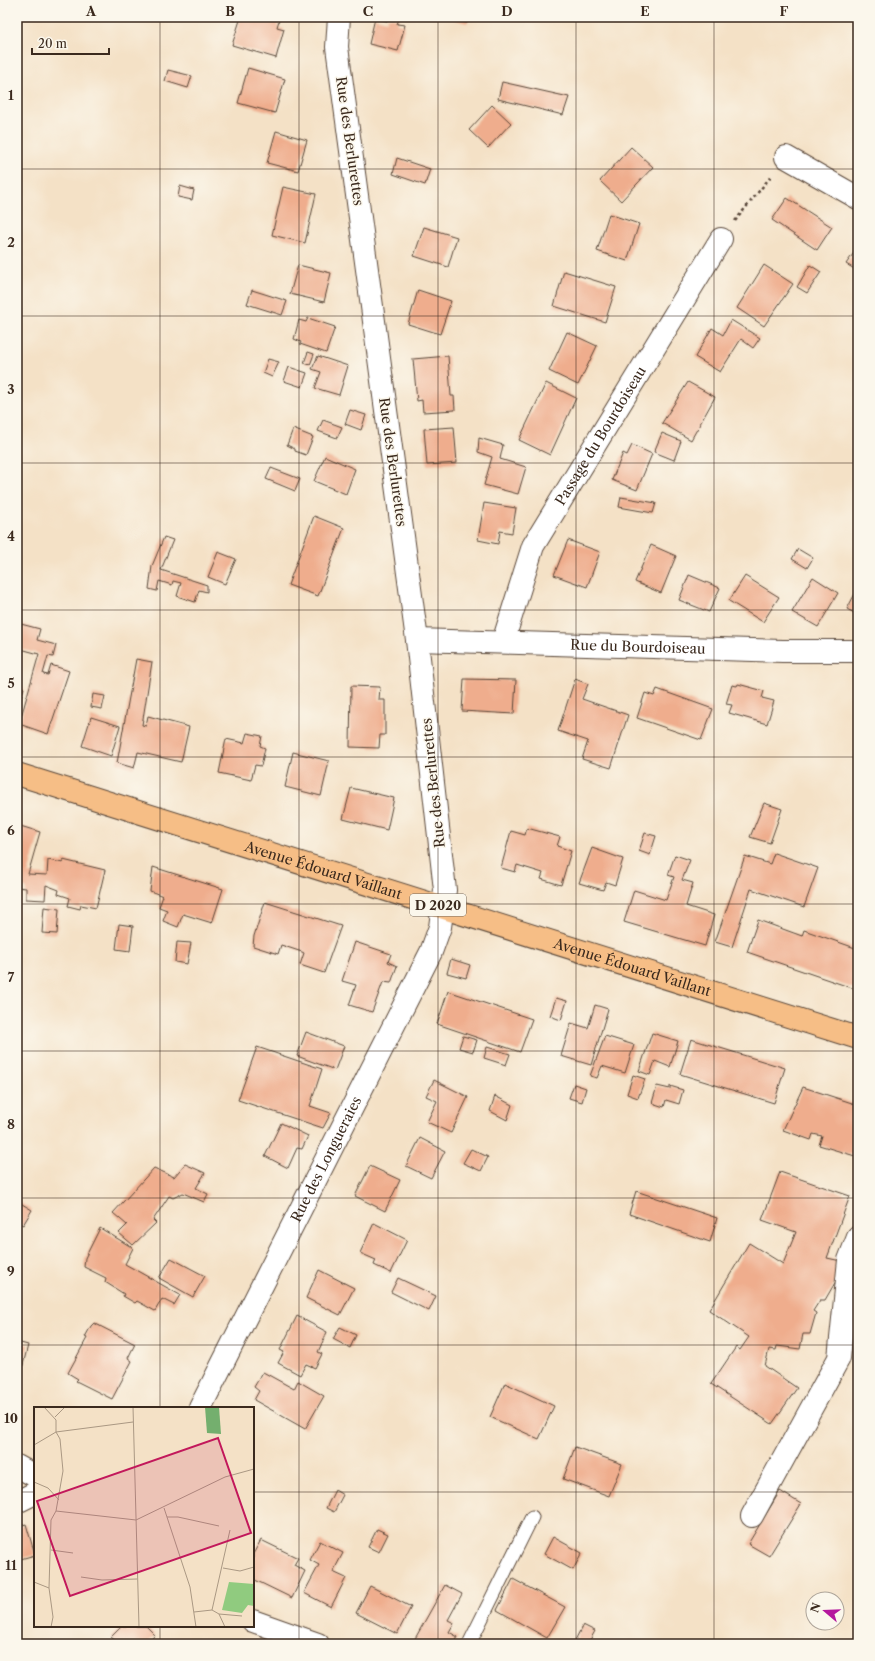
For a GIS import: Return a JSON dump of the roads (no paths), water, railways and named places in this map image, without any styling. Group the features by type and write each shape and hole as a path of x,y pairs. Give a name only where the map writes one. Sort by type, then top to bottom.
{"main road":[{"name":"Avenue Édouard Vaillant","path":"17,774 858,1038"}],"street":[{"name":"Rue des Berlurettes","path":"339,17 337,47 417,640 445,890 443,907"},
{"path":"786,157 858,198"},
{"name":"Passage du Bourdoiseau","path":"503,642 533,546 721,239"},
{"name":"Rue du Bourdoiseau","path":"417,640 783,651 858,651"},
{"name":"Rue des Longueraies","path":"201,1407 431,952 440,927 443,907"},
{"path":"752,1516 839,1358 849,1260 858,1237"},
{"path":"17,1466 34,1475"},
{"path":"17,1502 34,1494"},
{"path":"254,1621 318,1644"}],"lane":[{"path":"469,1644 532,1517"}]}
